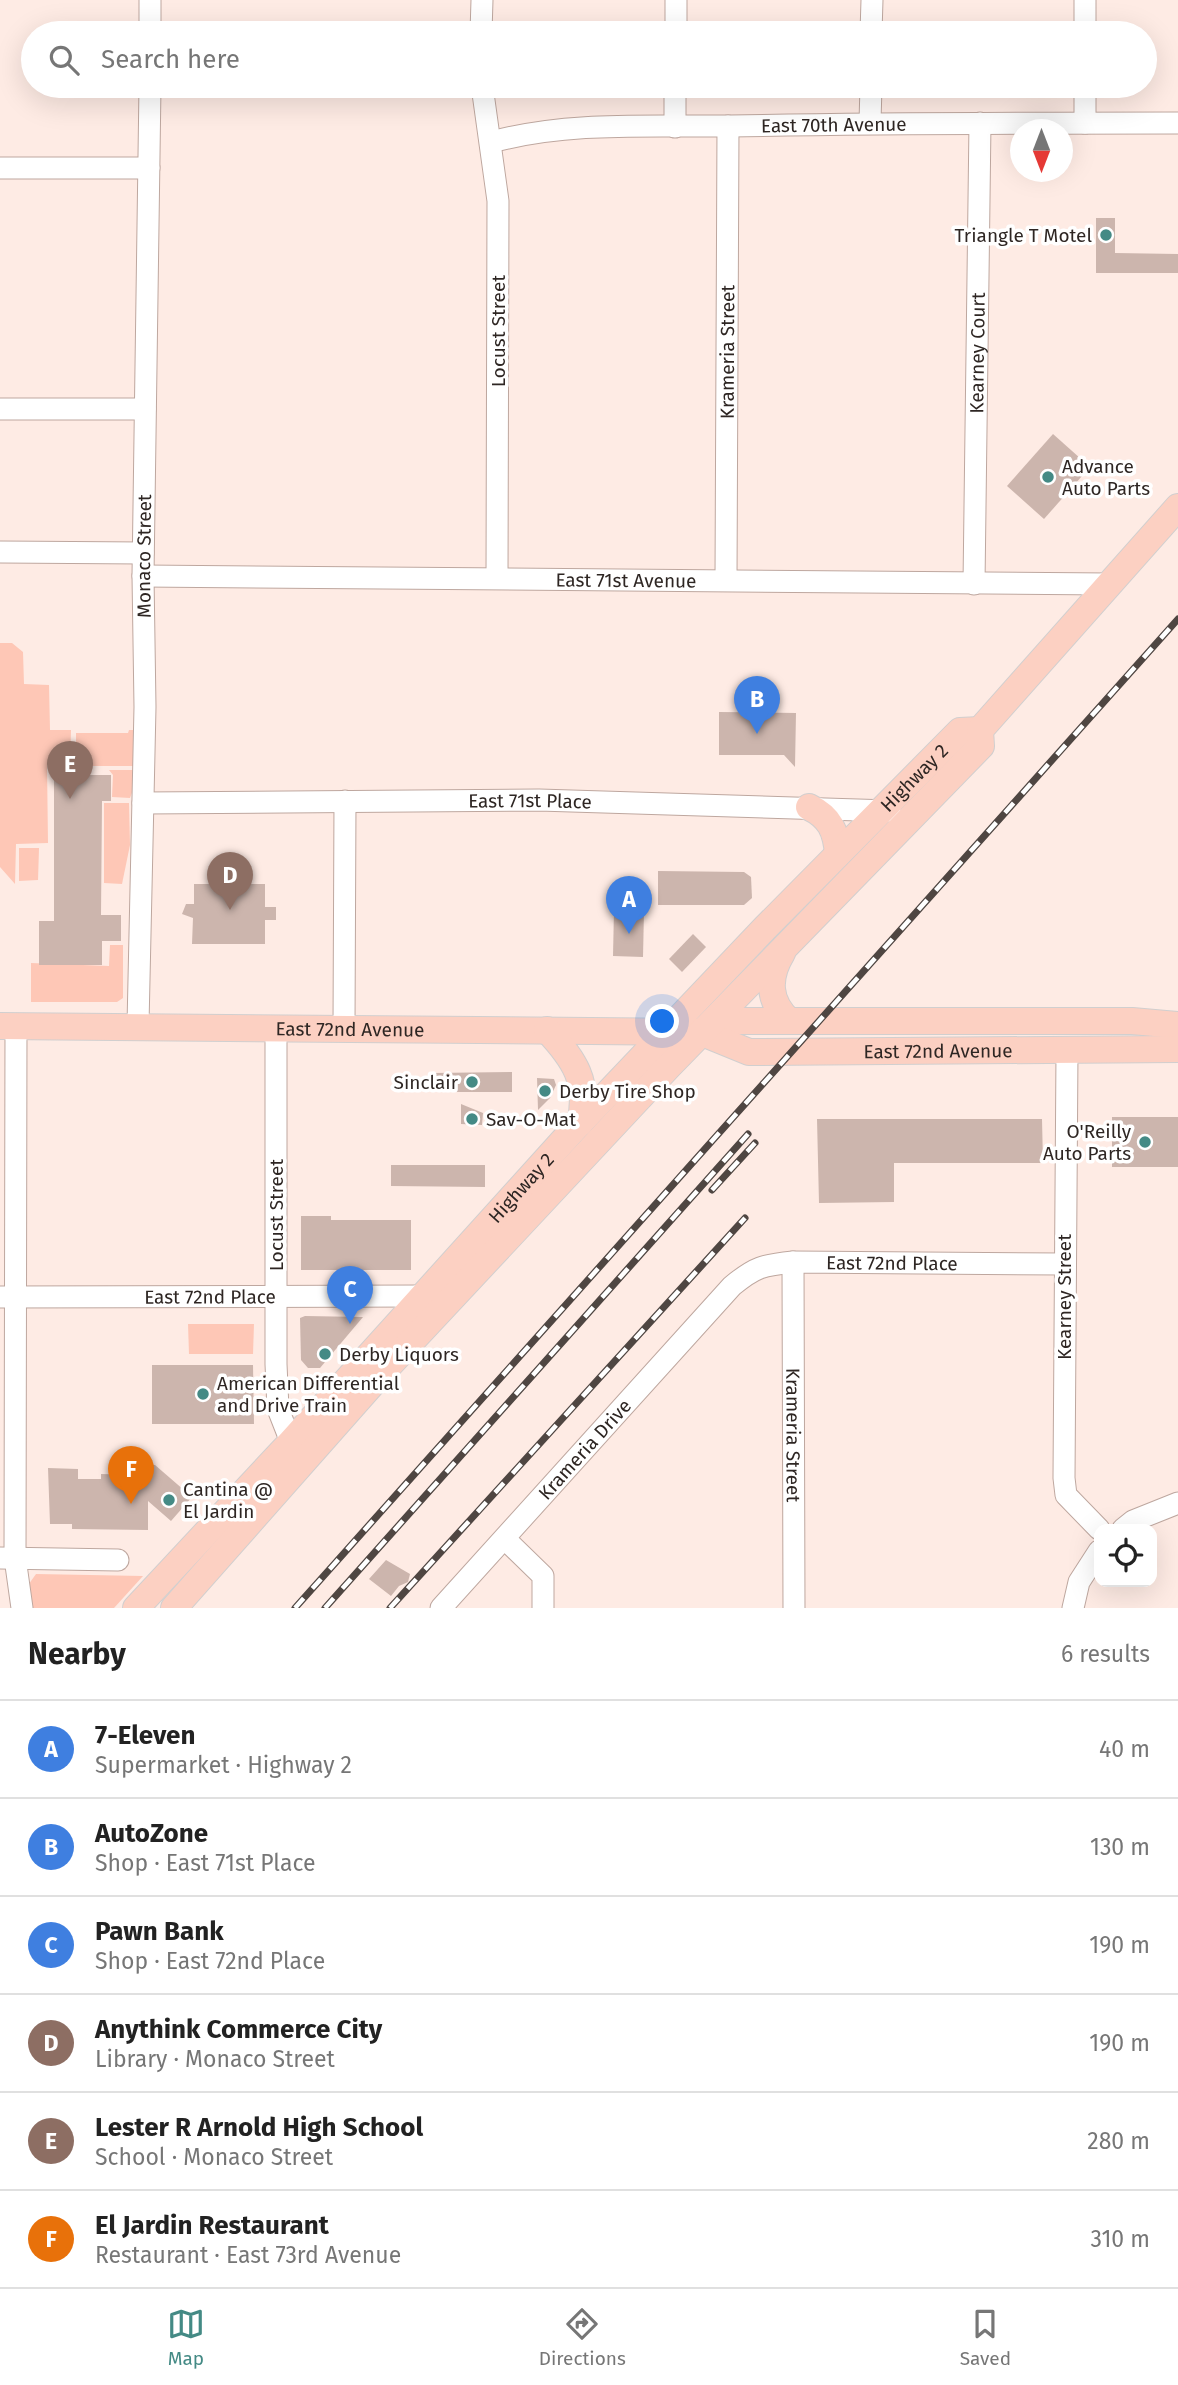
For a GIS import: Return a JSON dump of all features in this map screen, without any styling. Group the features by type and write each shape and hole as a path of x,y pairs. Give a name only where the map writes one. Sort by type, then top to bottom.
{"main road":[{"name":"Highway 2","path":"174,1608 380,1375 700,1032 981,746 980,730 1178,507"},
{"name":"Highway 2","path":"136,1608 291,1442 580,1123 838,854 960,731 980,730"},
{"path":"808,807 824,814 833,830 838,854"},
{"path":"789,941 775,964 772,984 775,1003 789,1021"},
{"name":"East 72nd Avenue","path":"8,1026 700,1032 738,1021 1132,1021 1178,1025"},
{"path":"547,1030 566,1050 579,1071 584,1102 580,1123"},
{"name":"East 72nd Avenue","path":"700,1032 749,1052 1067,1052 1178,1049"}],"street":[{"path":"150,0 150,21"},
{"path":"481,21 482,0"},
{"path":"676,0 676,21"},
{"path":"871,21 872,0"},
{"path":"1085,0 1085,21"},
{"name":"Monaco Street","path":"138,1026 143,803 143,553 150,98"},
{"name":"Locust Street","path":"484,98 498,201 497,578"},
{"path":"675,98 675,127"},
{"path":"870,122 871,98"},
{"path":"1085,98 1085,123"},
{"name":"East 70th Avenue","path":"492,142 544,132 675,127 870,122 1178,123"},
{"name":"Kearney Court","path":"974,584 980,123"},
{"name":"Krameria Street","path":"726,580 728,126"},
{"path":"0,168 149,168"},
{"path":"0,409 145,409"},
{"path":"0,552 143,553"},
{"name":"East 71st Avenue","path":"143,576 1109,584"},
{"name":"East 71st Place","path":"143,803 539,800 808,807 916,813"},
{"path":"344,1027 345,801"},
{"path":"8,1026 7,1558 22,1608"},
{"name":"Locust Street","path":"276,1027 278,1409 291,1442"},
{"name":"Kearney Street","path":"1067,1052 1063,1478 1066,1495 1094,1524"},
{"name":"Krameria Street","path":"793,1262 794,1608"},
{"name":"East 72nd Place","path":"728,1290 759,1266 793,1262 1064,1264"},
{"name":"Krameria Drive","path":"440,1608 506,1539 728,1290"},
{"name":"East 72nd Place","path":"8,1297 276,1294 421,1296"},
{"path":"1129,1524 1178,1503"},
{"path":"506,1539 543,1576 543,1608"},
{"path":"7,1558 118,1560"},
{"path":"1073,1608 1079,1582 1094,1559"}],"shaded area":[{"path":"0,643 12,643 23,652 24,684 49,685 50,730 71,730 70,764 47,765 48,843 16,844 15,884 0,867"},
{"path":"129,730 134,730 133,766 76,766 76,733 128,733"},
{"path":"109,770 133,770 133,790 130,798 112,797 113,775"},
{"path":"104,803 129,803 130,845 122,884 104,883"},
{"path":"19,848 39,848 38,880 19,881"},
{"path":"110,945 123,945 123,998 117,1002 31,1002 31,963 109,966"},
{"path":"188,1324 254,1324 253,1354 189,1354"},
{"path":"36,1574 143,1576 114,1608 25,1608 26,1588"}],"building":[{"name":"Triangle T Motel","path":"1096,218 1115,218 1115,253 1178,254 1178,273 1096,273"},
{"name":"Advance Auto Parts","path":"1053,434 1090,467 1044,519 1007,486"},
{"path":"719,712 796,713 795,767 784,755 719,755"},
{"path":"54,775 111,775 111,801 102,801 101,915 121,915 121,941 102,941 102,965 39,965 39,921 54,921"},
{"path":"658,871 744,872 751,877 752,898 744,905 658,905"},
{"path":"194,884 265,884 265,907 276,907 276,920 265,920 265,944 192,944 193,918 182,914 186,904 194,904"},
{"path":"614,910 644,911 643,957 613,956"},
{"path":"693,934 706,947 682,972 669,959"},
{"name":"Sinclair","path":"512,1072 512,1092 433,1092 433,1073"},
{"name":"Derby Tire Shop","path":"537,1078 554,1079 556,1085 550,1098 538,1110"},
{"name":"Sav-O-Mat","path":"461,1104 483,1113 482,1125 461,1124"},
{"name":"O'Reilly Auto Parts","path":"1112,1117 1178,1117 1178,1167 1112,1167"},
{"path":"817,1119 1042,1119 1043,1163 894,1163 894,1202 819,1203"},
{"path":"391,1165 485,1165 485,1187 391,1186"},
{"path":"301,1216 331,1216 331,1220 411,1220 411,1270 301,1270"},
{"path":"363,1317 320,1368 308,1368 301,1360 300,1318"},
{"name":"American Differential and Drive Train","path":"152,1365 253,1365 254,1424 152,1424"},
{"path":"139,1465 155,1465 192,1497 171,1521 148,1501 148,1530 72,1529 72,1524 50,1524 48,1468 78,1469 78,1479 101,1479 101,1474 139,1475"},
{"path":"386,1560 410,1574 408,1582 399,1586 391,1596 369,1579"}],"railway":[{"path":"295,1608 1178,619"},
{"path":"325,1608 748,1134"},
{"path":"712,1190 755,1143"},
{"path":"390,1608 745,1218"}],"place":[{"name":"Triangle T Motel","path":"1106,235"},
{"name":"Advance Auto Parts","path":"1048,477"},
{"name":"AutoZone","path":"757,734"},
{"name":"Lester R Arnold High School","path":"70,799"},
{"name":"Anythink Commerce City","path":"230,910"},
{"name":"7-Eleven","path":"629,934"},
{"name":"Sinclair","path":"472,1082"},
{"name":"Derby Tire Shop","path":"545,1091"},
{"name":"Sav-O-Mat","path":"472,1119"},
{"name":"O'Reilly Auto Parts","path":"1145,1142"},
{"name":"Pawn Bank","path":"350,1324"},
{"name":"Derby Liquors","path":"325,1354"},
{"name":"American Differential and Drive Train","path":"203,1394"},
{"name":"Cantina @ El Jardin","path":"169,1500"},
{"name":"El Jardin Restaurant","path":"131,1504"}]}
